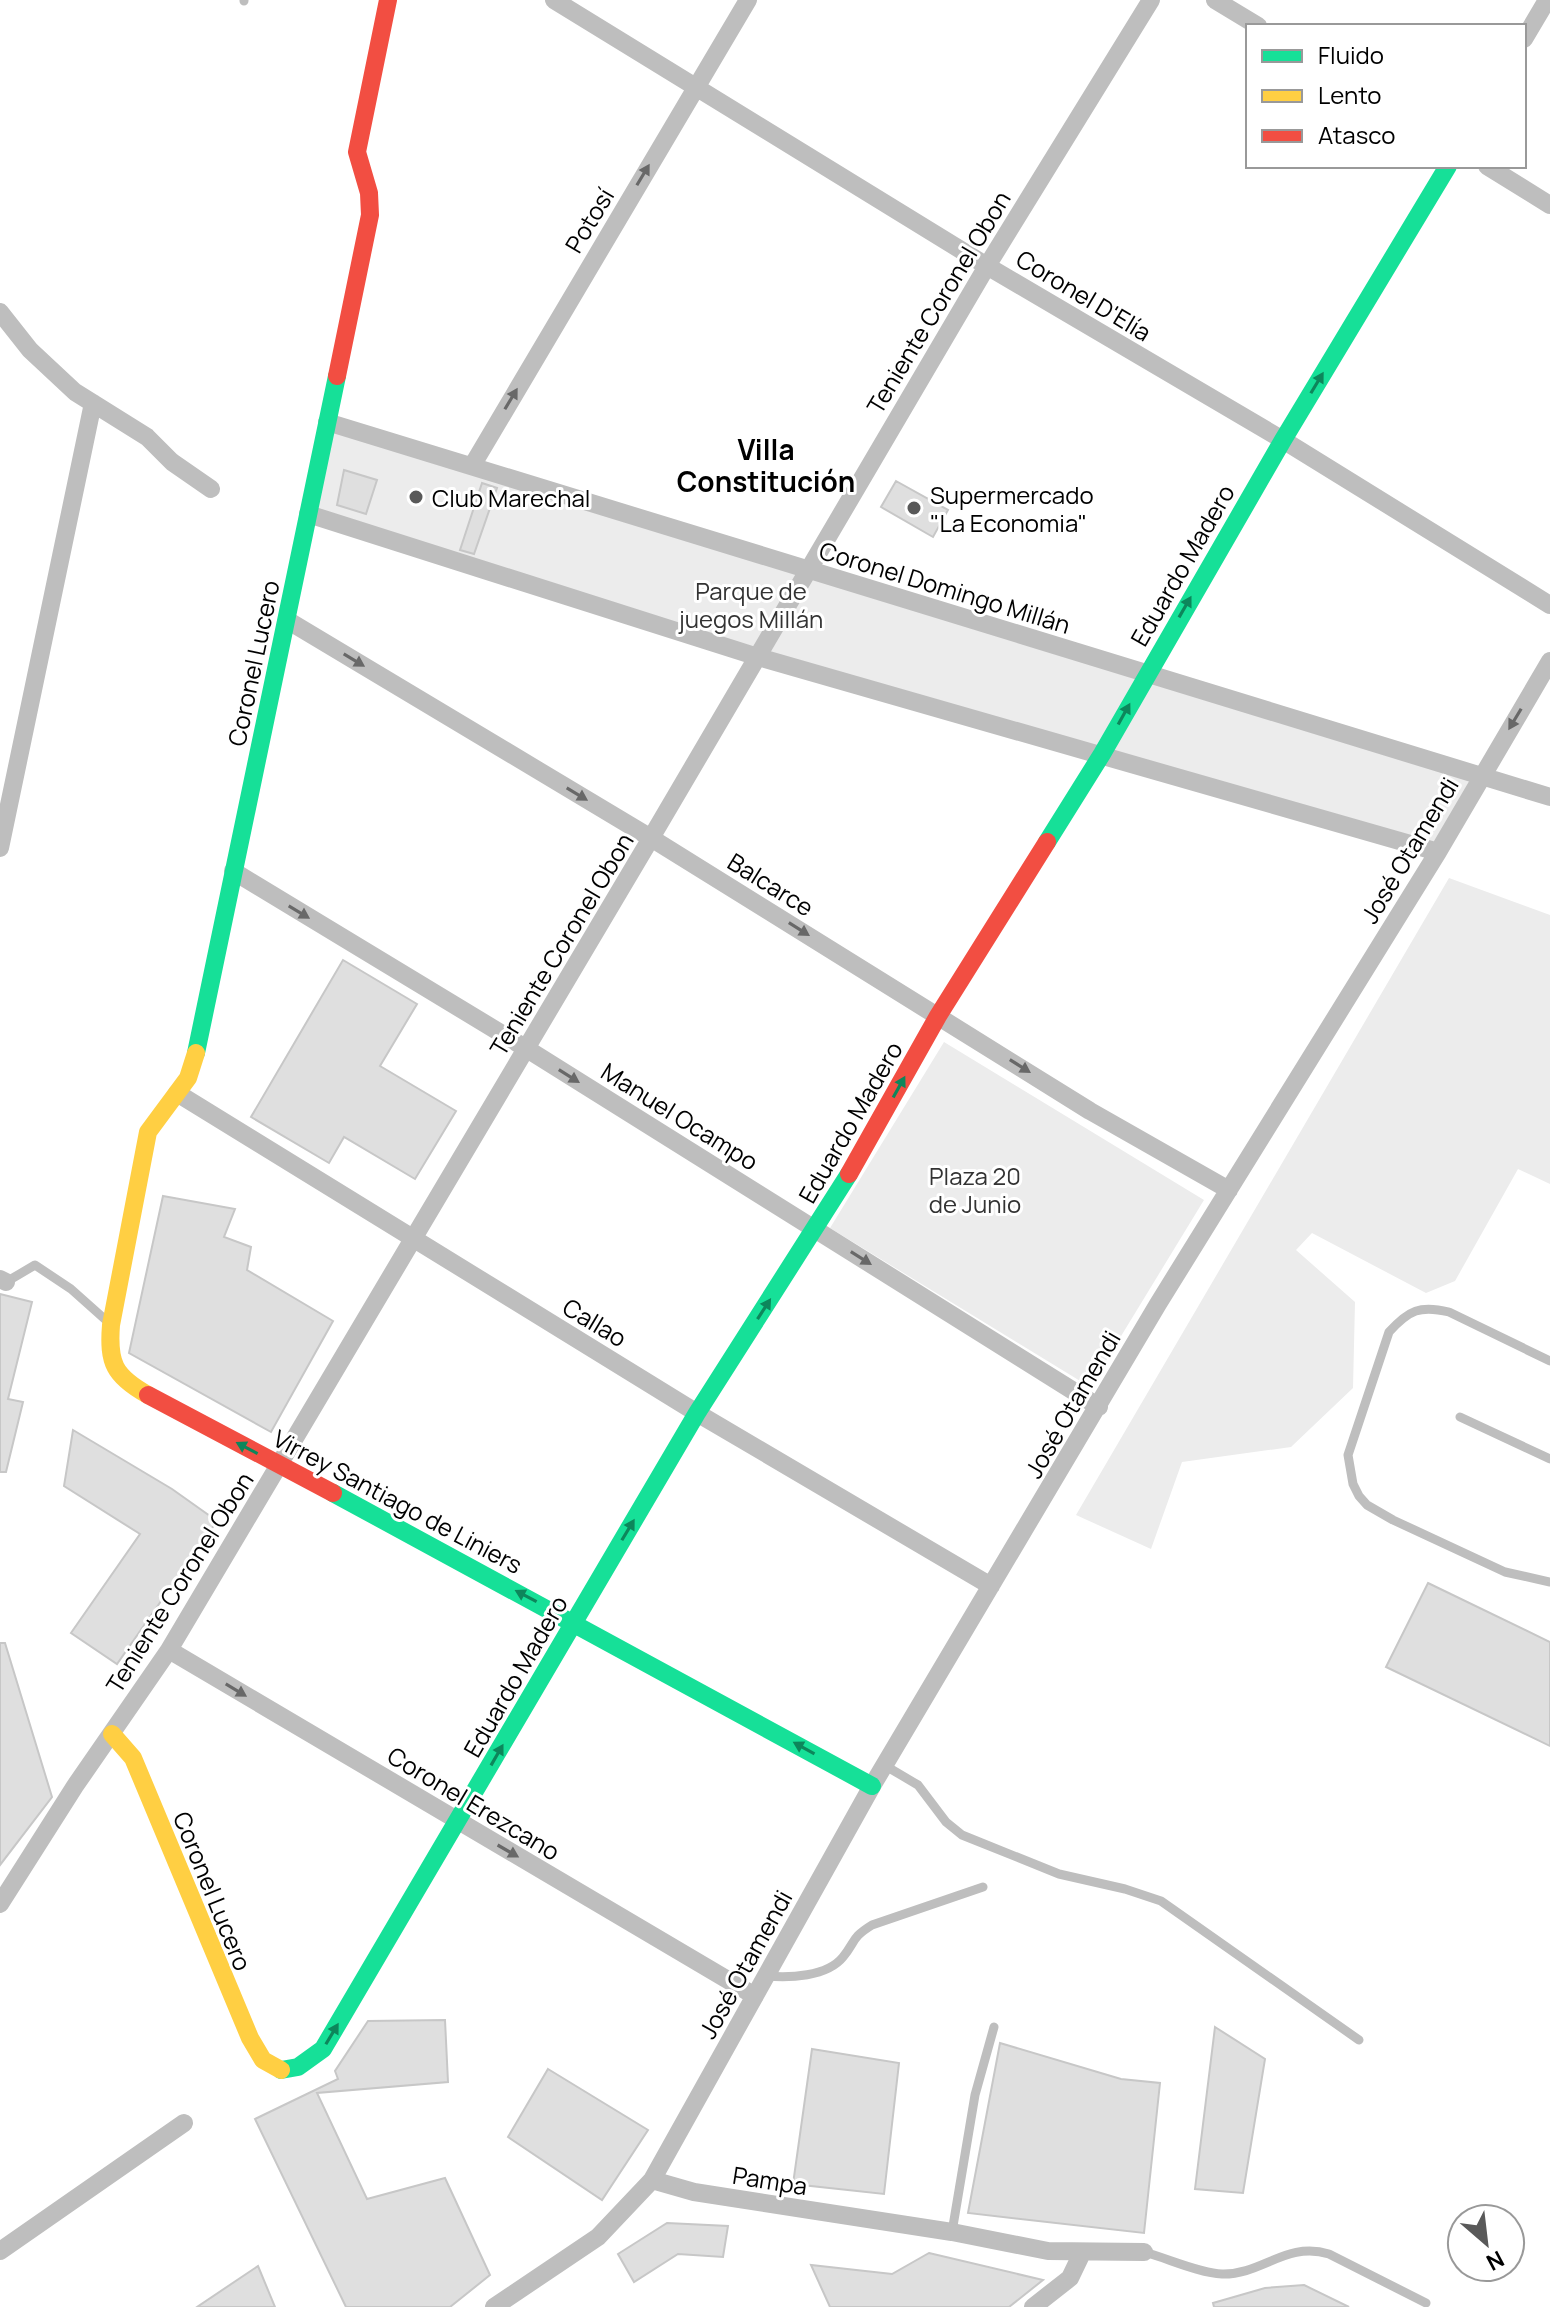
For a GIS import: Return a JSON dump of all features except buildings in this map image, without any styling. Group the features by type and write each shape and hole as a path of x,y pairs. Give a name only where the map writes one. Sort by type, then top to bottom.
{"street":[{"name":"Coronel Lucero","path":"111,1325 148,1132 188,1078 195,1060 287,620 370,215 369,193 357,152 388,0"},
{"name":"Coronel D'Elía","path":"554,0 987,266 1283,440 1550,605"},
{"name":"Potosí","path":"472,466 748,0"},
{"name":"Teniente Coronel Obon","path":"0,1904 169,1650 987,266 1151,0"},
{"path":"1215,0 1255,24"},
{"path":"1526,36 1547,0"},
{"name":"Eduardo Madero","path":"269,2067 290,2069 309,2061 323,2049 697,1413 815,1229 938,1016 1102,754 1283,440 1447,168"},
{"path":"1490,168 1550,205"},
{"path":"0,312 54,374 147,437 172,462 211,489"},
{"path":"0,848 6,789 93,403"},
{"name":"Coronel Domingo Millán","path":"327,422 1550,797"},
{"path":"308,514 758,657 1438,852"},
{"name":"Balcarce","path":"287,620 651,838 1090,1111 1229,1190"},
{"name":"José Otamendi","path":"652,2180 884,1765 1158,1304 1438,852 1550,661"},
{"name":"Manuel Ocampo","path":"233,871 527,1049 1099,1407"},
{"name":"Callao","path":"177,1093 697,1413 991,1586"},
{"name":"Virrey Santiago de Liniers","path":"111,1325 108,1353 121,1379 872,1786"},
{"name":"Coronel Erezcano","path":"169,1650 755,1996"},
{"name":"Coronel Lucero","path":"112,1734 133,1758 228,1989 257,2053 269,2067"},
{"path":"0,2251 184,2123"},
{"path":"494,2307 598,2237 652,2180"},
{"name":"Pampa","path":"652,2180 694,2192 952,2232 1048,2251 1144,2252"},
{"path":"1033,2307 1070,2278 1082,2253"}],"lane":[{"path":"3,1281 35,1265 71,1289 111,1325"},
{"path":"1550,1361 1449,1312 1433,1308 1403,1316 1389,1332 1348,1455 1353,1484 1367,1505 1505,1572 1550,1582"},
{"path":"1460,1417 1550,1459"},
{"path":"884,1765 918,1785 946,1822 962,1835 1059,1874 1161,1901 1359,2040"},
{"path":"766,1976 798,1976 828,1967 842,1960 856,1935 872,1925 983,1887"},
{"path":"952,2232 975,2095 994,2027"},
{"path":"1144,2252 1221,2274 1242,2272 1296,2250 1315,2249 1426,2303"}],"green space":[{"name":"Parque de juegos Millán","path":"327,422 1481,776 1438,852 308,514"},
{"path":"1449,878 1550,915 1550,1184 1518,1169 1455,1281 1426,1293 1312,1233 1296,1250 1355,1302 1353,1388 1291,1447 1182,1462 1151,1549 1076,1515"},
{"name":"Plaza 20 de Junio","path":"944,1042 1204,1200 1090,1387 830,1228"}],"traffic: fast":[{"path":"1047,842 1102,754 1283,440 1447,168"},
{"path":"196,1053 337,376"},
{"path":"281,2070 298,2067 323,2049 697,1413 849,1174"},
{"path":"333,1493 872,1786"}],"traffic: slow":[{"path":"148,1395 127,1381 116,1367 112,1359 111,1325 148,1132 188,1078 196,1053"},
{"path":"112,1734 133,1758 250,2038 263,2060 281,2070"}],"traffic: jam":[{"path":"337,376 370,215 369,193 357,152 388,0"},
{"path":"849,1174 938,1016 1047,842"},
{"path":"148,1395 333,1493"}],"place":[{"name":"Club Marechal","path":"416,497"},
{"name":"Supermercado \"La Economia\"","path":"914,508"}],"district":[{"name":"Villa Constitución","path":"766,465"}]}
